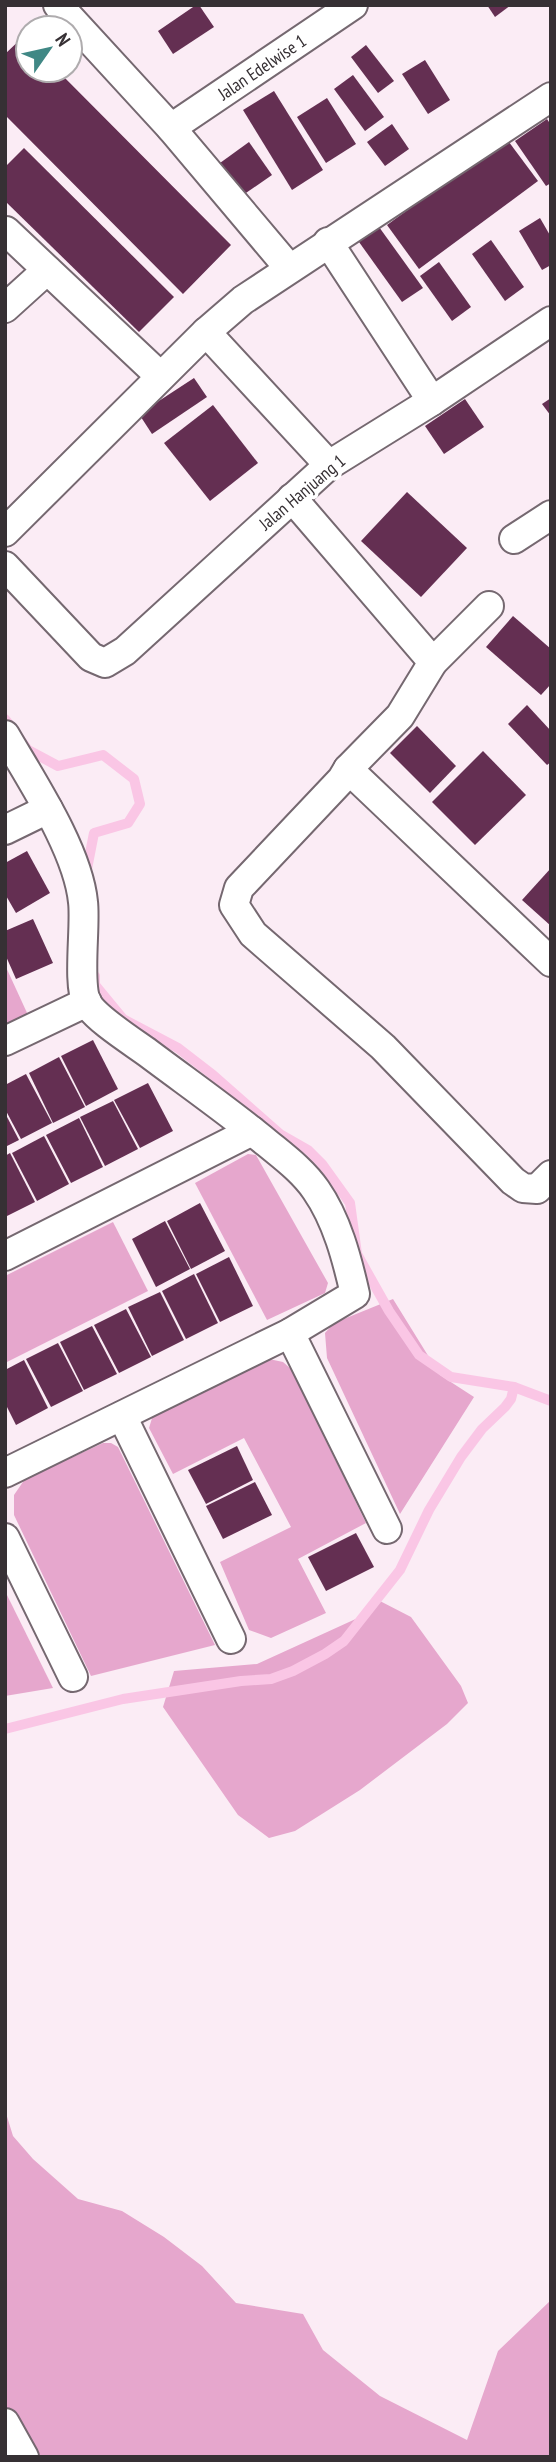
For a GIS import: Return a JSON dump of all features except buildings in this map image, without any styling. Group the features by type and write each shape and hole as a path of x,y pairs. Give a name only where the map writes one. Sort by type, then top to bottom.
{"street":[{"path":"58,5 171,128 289,268"},
{"name":"Jalan Edelwise 1","path":"171,128 353,5"},
{"path":"5,532 160,376 243,300 551,97"},
{"path":"6,231 160,376"},
{"path":"328,242 432,401"},
{"path":"5,308 47,270"},
{"name":"Jalan Hanjuang 1","path":"5,566 91,657 105,663 125,651 329,465 432,401 551,321"},
{"path":"206,332 329,465"},
{"path":"292,498 433,662"},
{"path":"514,539 551,514"},
{"path":"489,606 433,662 400,716 239,888 234,905 253,934 383,1047 513,1181 523,1188 537,1189 551,1175"},
{"path":"5,735 48,809 70,855 83,900 83,960 87,1002 106,1022 252,1130 297,1167 316,1190 330,1214 349,1267 355,1294 290,1333 5,1473"},
{"path":"348,769 551,962"},
{"path":"5,830 48,809"},
{"path":"5,1041 87,1002"},
{"path":"5,1256 252,1130"},
{"path":"290,1333 387,1529"},
{"path":"121,1416 231,1639"},
{"path":"5,1538 73,1677"},
{"path":"5,2423 24,2457"}],"shaded area":[{"path":"5,965 28,1015 5,1025"},
{"path":"248,1154 256,1155 328,1283 325,1293 267,1320 195,1183"},
{"path":"113,1222 148,1291 5,1363 5,1276"},
{"path":"393,1299 440,1375 474,1397 400,1514 327,1358 325,1333 334,1323"},
{"path":"269,1359 283,1362 291,1369 366,1523 298,1559 326,1613 271,1638 249,1630 220,1562 291,1527 244,1438 173,1474 149,1428 153,1415 158,1412"},
{"path":"103,1443 118,1447 215,1645 91,1676 14,1515 14,1495 25,1479"},
{"path":"5,1591 53,1688 5,1696"},
{"path":"378,1600 411,1617 461,1686 468,1703 447,1724 360,1790 295,1831 269,1838 238,1815 163,1707 174,1671 257,1664 360,1617"},
{"path":"5,2110 13,2136 33,2159 78,2199 122,2211 164,2237 202,2266 236,2303 303,2314 323,2350 380,2396 467,2440 498,2351 551,2300 551,2457 5,2457"}],"waterway":[{"path":"5,719 28,750 58,766 103,755 134,779 140,804 128,823 94,833 86,874"},
{"path":"95,976 95,985 123,1019 178,1048 280,1134 308,1150 322,1164 350,1203 357,1254 389,1311 419,1355 451,1377 514,1387 551,1401"},
{"path":"5,1729 123,1699 271,1679 325,1654 344,1641 400,1570 429,1510 461,1457 482,1429 505,1407 511,1399 514,1387"}]}
